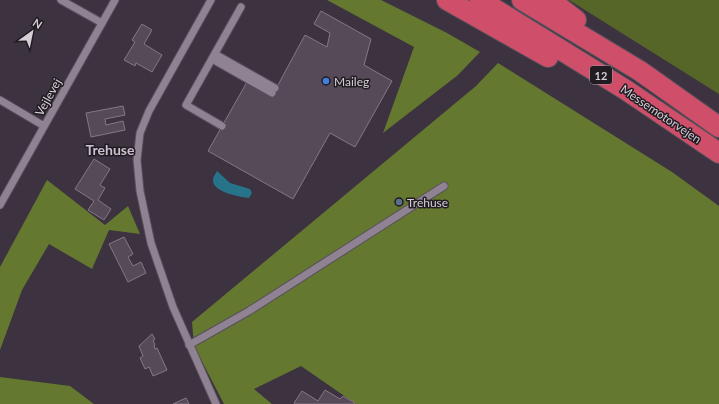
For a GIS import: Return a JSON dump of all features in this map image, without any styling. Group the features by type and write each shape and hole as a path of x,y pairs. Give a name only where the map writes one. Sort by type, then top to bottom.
{"highway":[{"path":"447,0 563,66 626,90"},
{"name":"Messemotorvejen","path":"480,0 626,90 719,153"},
{"name":"Messemotorvejen","path":"522,0 640,71 719,127"},
{"path":"550,0 640,71"}],"street":[{"path":"61,0 102,23"},
{"name":"Vejlevej","path":"0,205 115,0"},
{"path":"211,0 149,111 140,133 137,160 140,191 151,243 173,307 216,404"},
{"path":"222,126 186,105 241,7"},
{"path":"214,56 274,90"},
{"path":"0,100 44,126"},
{"path":"189,345 249,311 444,186"}],"green space":[{"path":"327,0 381,0 447,33 480,52 458,75 383,133 414,47"},
{"path":"569,0 719,0 719,94"},
{"path":"498,63 672,172 719,206 719,404 356,404 301,366 254,389 272,404 224,404 194,346 192,322 476,86"},
{"path":"47,180 105,225 128,206 140,234 109,230 92,269 49,244 22,290 0,350 0,267"},
{"path":"0,377 70,386 94,404 0,404"}],"water":[{"path":"217,171 230,183 250,189 252,193 249,198 227,193 217,188 213,180"}],"building":[{"path":"321,11 371,39 364,65 392,81 355,147 330,133 293,199 208,151 247,82 272,96 305,35 327,47 330,33 314,24"},
{"path":"142,24 152,30 144,44 162,55 152,72 136,63 135,66 124,60 135,42 132,40"},
{"path":"123,106 125,115 105,119 106,125 123,121 125,130 91,137 86,113"},
{"path":"94,159 110,169 100,185 105,188 98,200 111,209 104,220 88,210 94,201 75,189"},
{"path":"124,237 133,254 128,257 133,266 141,262 146,273 128,282 109,244"},
{"path":"152,334 155,339 153,340 155,349 157,348 167,370 153,376 149,367 145,369 140,358 143,356 139,346"},
{"path":"325,390 340,399 343,396 355,403 294,403 302,391 318,401"},
{"path":"186,398 189,404 173,404"}],"place":[{"name":"Maileg","path":"326,81"},
{"name":"Trehuse","path":"399,202"}],"district":[{"name":"Trehuse","path":"110,149"}]}
